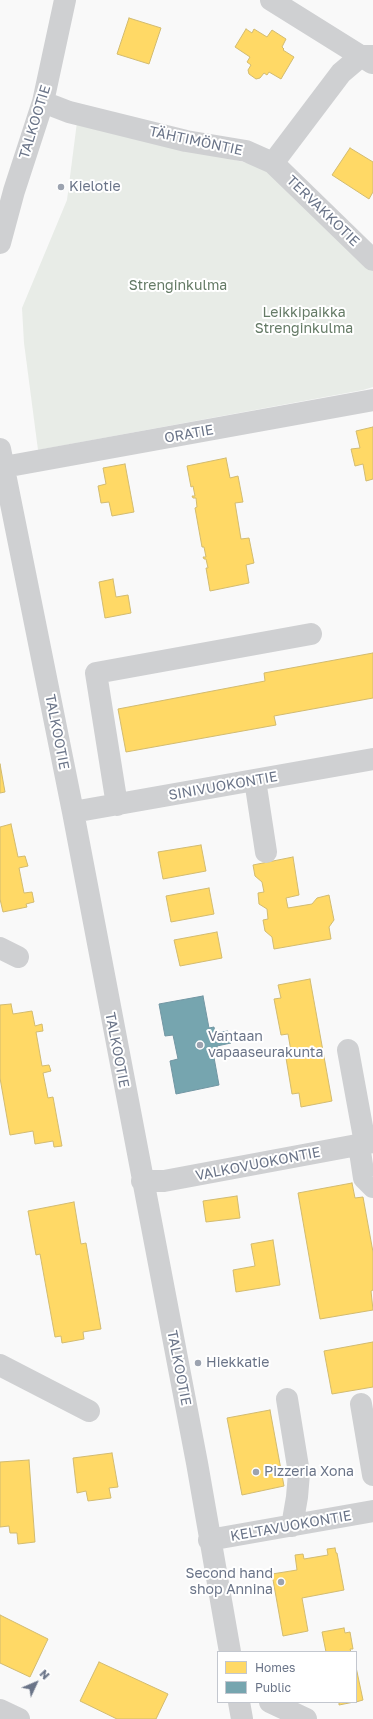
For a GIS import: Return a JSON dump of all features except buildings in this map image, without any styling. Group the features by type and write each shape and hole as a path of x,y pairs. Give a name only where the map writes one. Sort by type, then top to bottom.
{"street":[{"name":"TALKOOTIE","path":"0,243 14,191 43,102 65,0"},
{"path":"271,0 369,58"},
{"path":"273,163 341,73 369,58"},
{"name":"TÄHTIMÖNTIE","path":"43,102 68,112 186,141 246,151 273,163"},
{"name":"TERVAKKOTIE","path":"273,163 373,260"},
{"name":"ORATIE","path":"2,458 373,400"},
{"name":"TALKOOTIE","path":"2,458 72,812 197,1463 209,1540 230,1651"},
{"path":"117,805 96,673 311,634"},
{"name":"SINIVUOKONTIE","path":"72,812 373,759"},
{"path":"255,780 266,852"},
{"path":"348,1050 365,1143 364,1178 373,1187"},
{"name":"VALKOVUOKONTIE","path":"142,1181 164,1181 365,1143"},
{"path":"0,1365 89,1411"},
{"path":"287,1399 299,1472 297,1497 292,1526"},
{"path":"361,1404 373,1475"},
{"name":"KELTAVUOKONTIE","path":"209,1540 373,1511"},
{"path":"239,1703 242,1719"},
{"path":"272,1703 306,1719"},
{"path":"0,1710 19,1719"}],"green space":[{"name":"Strenginkulma","path":"77,122 264,167 373,271 373,387 38,450 24,343 22,308 67,200"}],"place":[{"name":"Kielotie","path":"61,187"},
{"name":"Vantaan vapaaseurakunta","path":"200,1045"},
{"name":"Hiekkatie","path":"198,1363"},
{"name":"Pizzeria Xona","path":"256,1472"},
{"name":"Second hand shop Annina","path":"281,1582"}],"park label":[{"name":"Leikkipaikka Strenginkulma","path":"304,322"}]}
